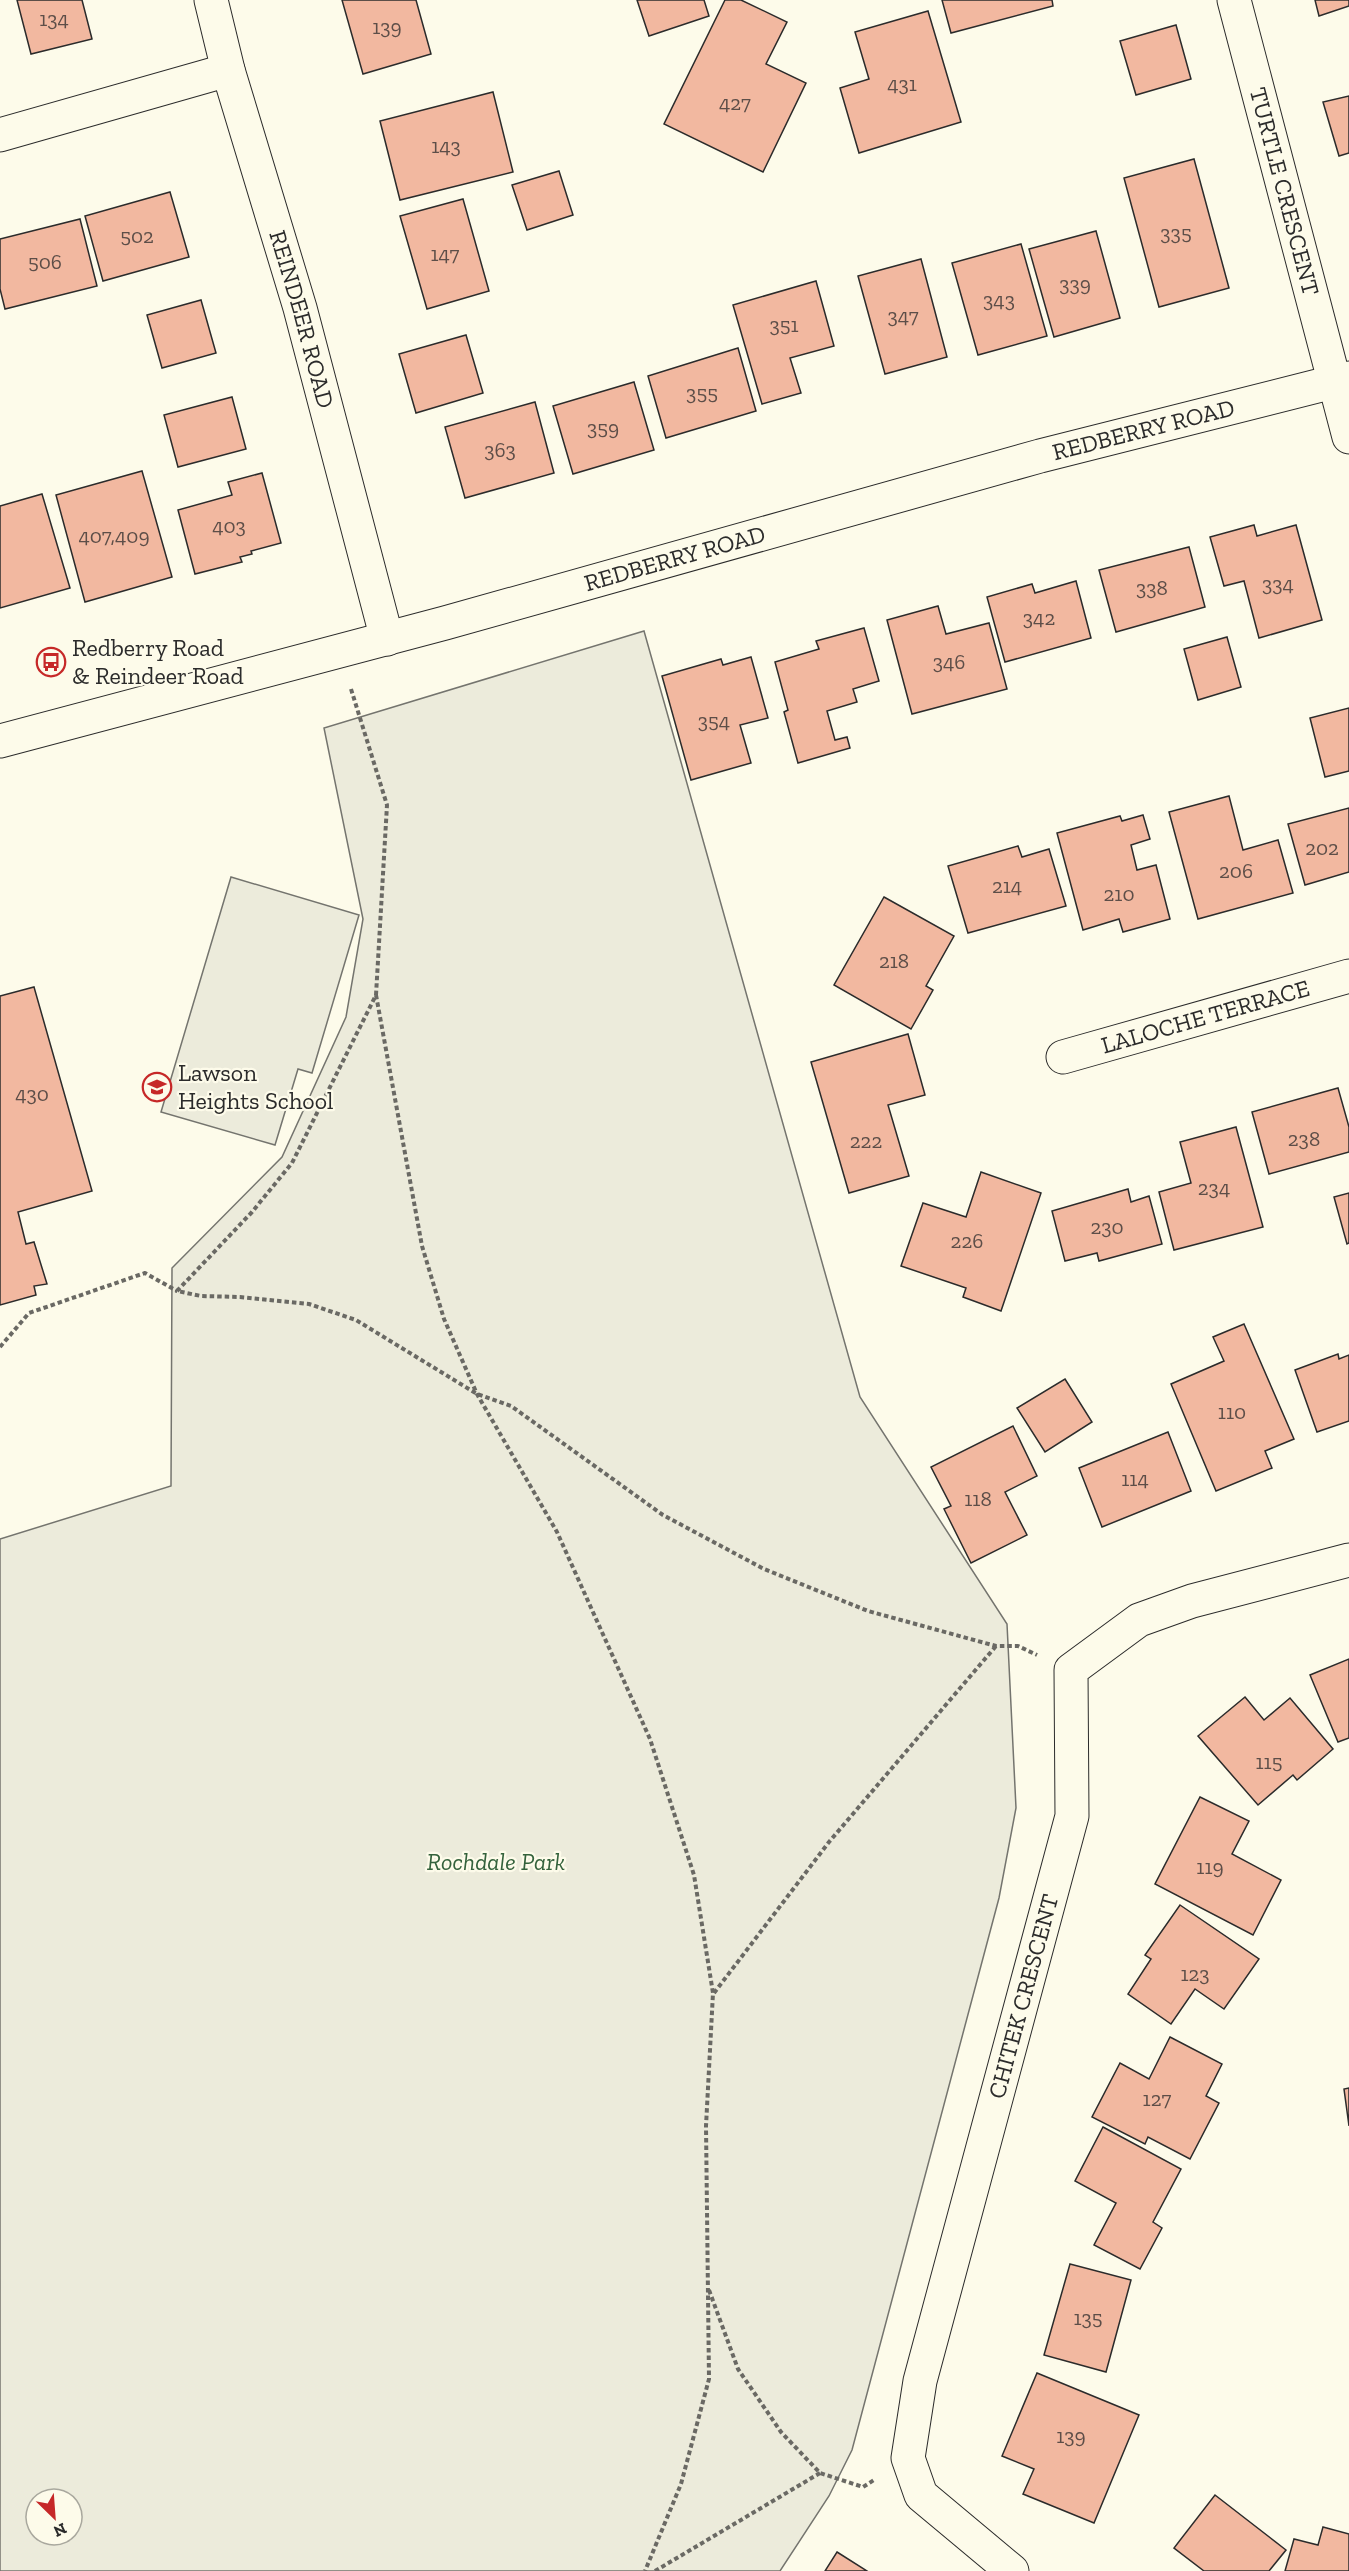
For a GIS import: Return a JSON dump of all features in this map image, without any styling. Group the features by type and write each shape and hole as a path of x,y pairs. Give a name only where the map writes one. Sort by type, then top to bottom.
{"street":[{"name":"REINDEER ROAD","path":"211,0 228,70 300,308 387,639"},
{"name":"TURTLE CRESCENT","path":"1234,0 1341,380 1349,437"},
{"path":"0,135 228,70"},
{"name":"REDBERRY ROAD","path":"0,741 387,639 1040,456 1341,380"},
{"name":"LALOCHE TERRACE","path":"1063,1057 1349,976"},
{"name":"CHITEK CRESCENT","path":"1012,2571 921,2495 908,2458 920,2381 1072,1816 1071,1670 1139,1620 1192,1601 1349,1560"}],"path":[{"path":"340,651 387,805 376,994 422,1246 444,1319 477,1394 557,1532 650,1739 694,1875 713,1993 706,2126 709,2379 681,2484 645,2571"},
{"path":"177,1291 252,1212 292,1163 376,994"},
{"path":"0,1347 29,1313 145,1274 177,1291 201,1296 309,1304 347,1316 381,1334 477,1394 511,1406 663,1515 764,1569 868,1611 996,1646 1018,1646"},
{"path":"713,1993 829,1842 996,1646"},
{"path":"708,2287 738,2369 781,2432 820,2473 863,2487"},
{"path":"655,2571 820,2473"}],"green space":[{"name":"Rochdale Park","path":"644,631 860,1397 1007,1624 1016,1808 999,1898 852,2450 829,2496 780,2571 0,2571 0,1539 171,1486 172,1268 282,1157 346,1017 363,919 324,728"},
{"path":"231,877 359,915 312,1073 298,1069 275,1145 161,1112"}],"building":[{"path":"17,0 82,0 92,39 31,54"},
{"path":"342,0 416,0 431,54 363,74"},
{"path":"637,0 704,0 709,16 649,36"},
{"path":"725,0 741,0 787,22 766,64 806,83 763,172 664,124"},
{"path":"942,0 1052,0 1053,6 951,33"},
{"path":"1315,0 1349,0 1349,6 1319,16"},
{"path":"928,11 961,122 859,153 840,88 869,79 855,32"},
{"path":"1176,25 1191,79 1136,95 1120,41"},
{"path":"493,92 513,172 400,200 380,121"},
{"path":"1349,96 1349,153 1339,156 1323,102"},
{"path":"1194,159 1229,288 1159,307 1124,178"},
{"path":"559,171 573,215 527,230 512,185"},
{"path":"170,192 189,257 103,281 85,216"},
{"path":"463,199 489,291 427,309 400,216"},
{"path":"80,219 97,286 5,309 0,289 0,239"},
{"path":"1096,231 1120,318 1054,337 1029,249"},
{"path":"1021,244 1047,336 978,355 952,263"},
{"path":"921,259 947,357 885,374 858,276"},
{"path":"816,281 834,346 790,358 801,393 762,404 733,305"},
{"path":"201,300 216,353 162,368 147,315"},
{"path":"466,335 483,393 416,413 399,354"},
{"path":"738,348 756,411 666,438 648,376"},
{"path":"634,382 654,450 573,474 553,406"},
{"path":"232,397 246,449 178,467 164,415"},
{"path":"535,402 554,473 465,498 445,427"},
{"path":"142,471 172,577 85,602 56,495"},
{"path":"262,473 281,543 251,551 252,554 240,557 242,562 195,574 178,510 232,495 228,482"},
{"path":"42,494 70,588 0,608 0,506"},
{"path":"1254,525 1257,536 1296,525 1322,620 1259,638 1244,581 1224,586 1210,537"},
{"path":"1189,547 1205,607 1116,632 1099,570"},
{"path":"1076,581 1091,638 1005,662 987,597 1032,584 1035,593"},
{"path":"938,606 946,634 989,623 1007,689 912,714 887,620"},
{"path":"864,628 879,681 853,689 857,702 827,711 835,740 847,737 850,748 798,763 784,712 788,710 775,662 819,649 816,641"},
{"path":"1227,637 1241,687 1198,700 1184,649"},
{"path":"751,657 768,718 740,725 751,763 691,780 662,676 721,659 723,665"},
{"path":"1349,708 1349,771 1325,777 1310,718"},
{"path":"1229,796 1243,850 1278,840 1293,893 1198,919 1169,812"},
{"path":"1349,808 1349,872 1305,885 1288,824"},
{"path":"1143,815 1150,839 1131,845 1137,870 1156,865 1170,919 1123,932 1119,919 1083,930 1057,833 1120,816 1122,821"},
{"path":"1018,846 1022,857 1049,849 1066,906 968,933 948,866"},
{"path":"884,897 954,936 926,986 933,990 911,1029 834,985"},
{"path":"34,987 92,1191 18,1212 26,1244 34,1242 47,1284 34,1286 36,1295 0,1305 0,996"},
{"path":"908,1034 925,1095 888,1105 909,1176 849,1193 811,1062"},
{"path":"1338,1088 1349,1127 1349,1152 1269,1174 1252,1112"},
{"path":"1236,1127 1263,1227 1174,1250 1159,1192 1191,1183 1180,1142"},
{"path":"981,1172 1041,1193 1001,1311 963,1297 966,1288 901,1266 923,1203 966,1217"},
{"path":"1128,1189 1131,1202 1149,1196 1162,1244 1099,1261 1097,1253 1065,1261 1052,1211"},
{"path":"1349,1193 1349,1243 1347,1244 1334,1197"},
{"path":"1244,1324 1294,1439 1265,1451 1272,1468 1216,1491 1171,1384 1224,1361 1213,1337"},
{"path":"1338,1354 1339,1359 1349,1355 1349,1421 1317,1432 1295,1370"},
{"path":"1065,1379 1092,1422 1045,1452 1017,1408"},
{"path":"1013,1426 1037,1476 1005,1492 1027,1535 971,1563 944,1509 951,1506 931,1467"},
{"path":"1168,1432 1191,1491 1102,1527 1079,1468"},
{"path":"1349,1659 1349,1738 1338,1742 1310,1675"},
{"path":"1245,1697 1264,1720 1290,1698 1333,1749 1297,1780 1293,1775 1258,1805 1198,1736"},
{"path":"1200,1797 1249,1821 1232,1854 1281,1880 1253,1935 1155,1884"},
{"path":"1180,1905 1259,1959 1224,2009 1195,1989 1171,2024 1128,1994 1151,1959 1145,1955"},
{"path":"1170,2037 1222,2064 1206,2096 1219,2103 1190,2159 1148,2137 1145,2144 1092,2117 1120,2063 1149,2079"},
{"path":"1349,2088 1349,2126 1344,2089"},
{"path":"1103,2127 1181,2169 1153,2222 1162,2228 1140,2269 1094,2245 1116,2203 1075,2181"},
{"path":"1070,2264 1131,2280 1106,2372 1044,2355"},
{"path":"1037,2373 1139,2415 1094,2523 1023,2494 1034,2469 1002,2456"},
{"path":"1215,2495 1286,2550 1269,2571 1204,2571 1174,2548"},
{"path":"1323,2527 1349,2534 1349,2571 1285,2571 1294,2539 1318,2545"},
{"path":"837,2552 867,2571 825,2571"}],"place":[{"name":"Redberry Road & Reindeer Road","path":"51,662"},
{"name":"Lawson Heights School","path":"157,1087"}]}
